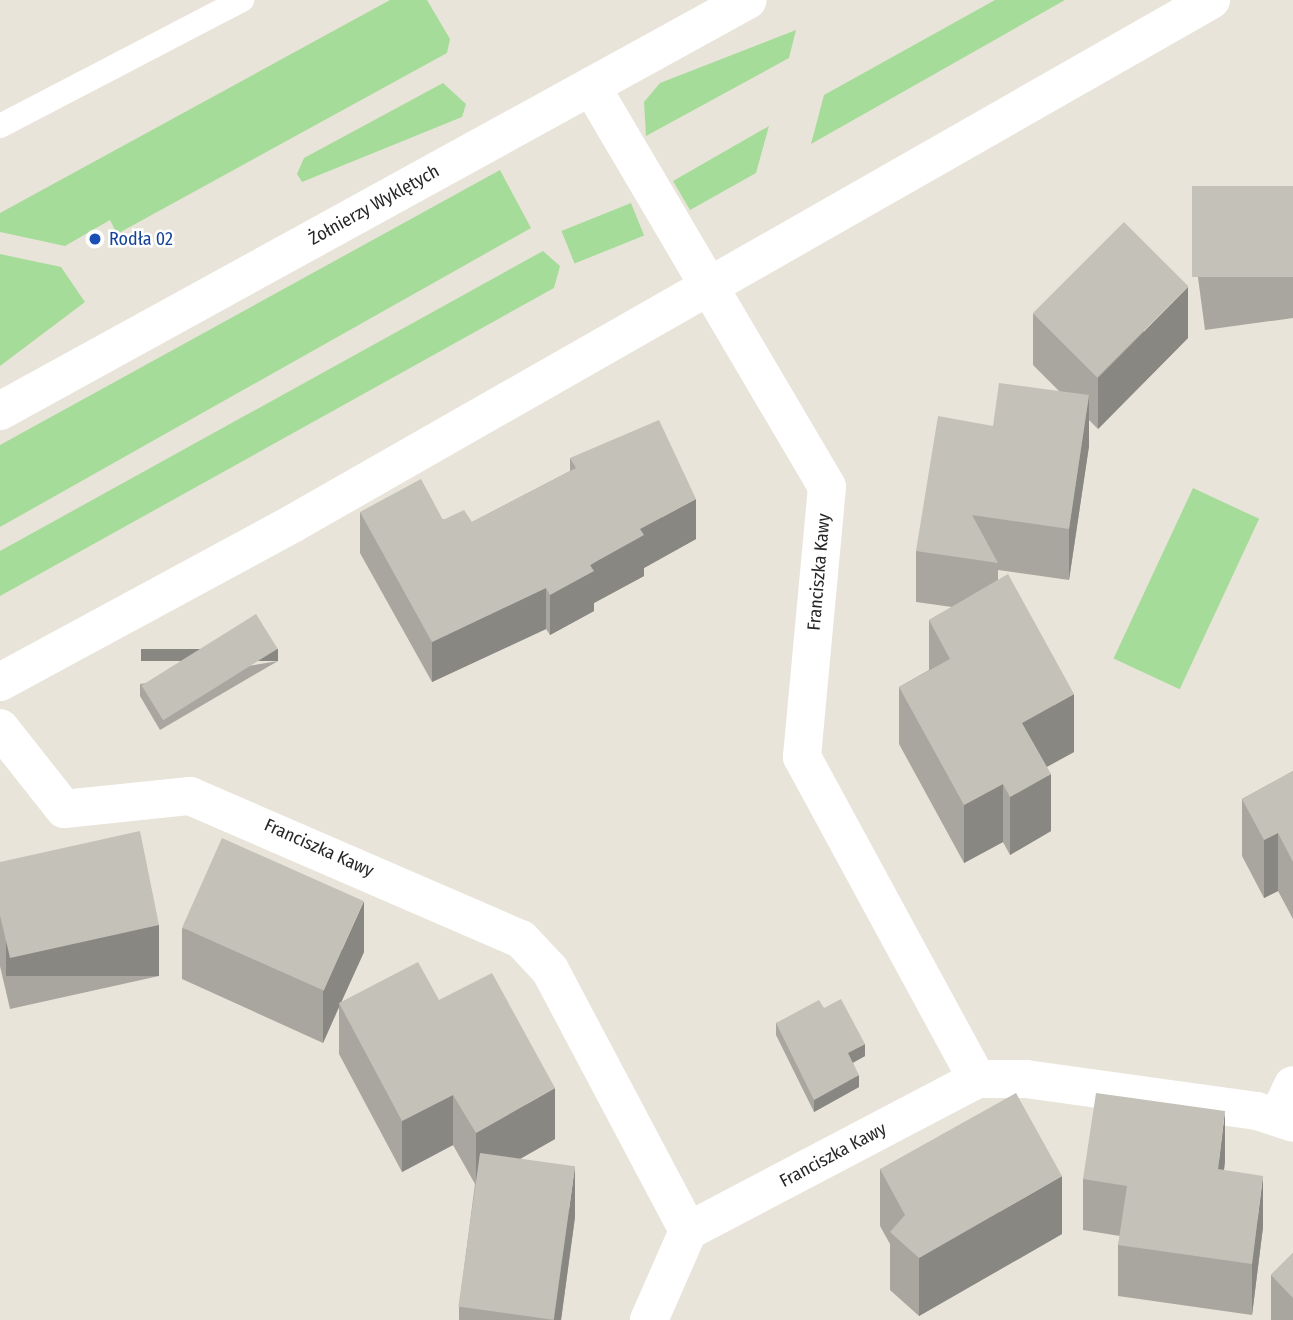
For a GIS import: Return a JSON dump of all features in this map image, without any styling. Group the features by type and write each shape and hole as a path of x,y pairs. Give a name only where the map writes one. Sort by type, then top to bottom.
{"street":[{"name":"Żołnierzy Wyklętych","path":"0,411 748,0"},
{"path":"0,682 709,288 1211,0"},
{"name":"Franciszka Kawy","path":"591,86 827,487 802,757 977,1079"},
{"name":"Franciszka Kawy","path":"0,728 64,809 190,796 521,939 550,970 688,1231 977,1079 1026,1079 1288,1109"},
{"path":"649,1320 688,1231"}],"lane":[{"path":"0,126 242,0"}],"green space":[{"path":"390,0 427,0 450,39 447,53 117,234 110,220 65,246 0,232 0,213"},
{"path":"995,0 1065,0 811,144 824,95"},
{"path":"796,30 789,58 646,136 644,102 660,83"},
{"path":"443,83 466,104 462,117 302,182 297,174 304,158"},
{"path":"769,126 756,173 690,210 673,181"},
{"path":"500,170 531,228 0,527 0,445"},
{"path":"631,203 644,235 575,264 561,231"},
{"path":"543,251 560,266 554,288 0,596 0,551"},
{"path":"0,254 61,267 85,302 0,366"},
{"path":"1193,488 1259,519 1180,689 1114,658"}],"building":[{"path":"1192,186 1293,186 1293,277 1192,277"},
{"path":"1124,222 1188,286 1097,378 1033,313"},
{"path":"999,383 1089,395 1069,529 972,515 998,563 916,551 938,416 993,426"},
{"path":"659,420 696,499 640,529 644,535 590,565 594,571 550,595 546,588 432,642 360,512 421,479 443,520 464,510 472,522 576,468 570,458"},
{"path":"1008,574 1074,694 1022,723 1051,774 1010,797 1003,784 964,805 899,687 950,659 929,620"},
{"path":"256,614 278,649 163,720 142,686"},
{"path":"1293,771 1293,862 1278,833 1264,840 1242,799"},
{"path":"140,831 159,925 10,958 0,915 0,862"},
{"path":"222,838 364,901 324,991 182,928"},
{"path":"418,962 439,1000 492,973 555,1088 476,1133 453,1095 402,1121 339,1003"},
{"path":"841,999 865,1044 848,1053 859,1075 814,1100 776,1023 819,1000 824,1008"},
{"path":"1016,1093 1062,1176 919,1258 890,1232 905,1215 880,1169"},
{"path":"1096,1093 1225,1111 1218,1169 1263,1176 1252,1264 1118,1245 1127,1186 1083,1179"},
{"path":"480,1153 575,1166 553,1320 458,1306"},
{"path":"1293,1253 1293,1298 1271,1275"}],"place":[{"name":"Rodła 02","path":"95,239"}]}
